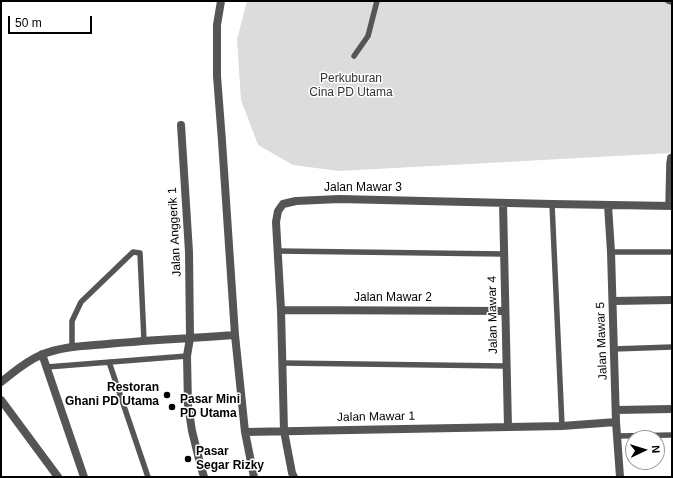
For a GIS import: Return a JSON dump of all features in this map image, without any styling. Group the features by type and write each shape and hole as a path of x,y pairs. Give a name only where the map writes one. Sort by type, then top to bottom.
{"street":[{"path":"220,1 217,25 217,76 235,335 245,432 254,477"},
{"name":"Jalan Anggerik 1","path":"181,125 189,252 190,338 188,356 188,405 192,431 204,477"},
{"name":"Jalan Mawar 3","path":"294,477 284,431 281,310 276,222 278,211 283,204 296,201 340,199 670,206"},
{"name":"Jalan Mawar 4","path":"503,203 508,427"},
{"name":"Jalan Mawar 5","path":"608,205 613,301 616,422 620,477"},
{"path":"613,301 672,300"},
{"name":"Jalan Mawar 2","path":"281,310 505,311"},
{"path":"1,382 19,368 42,354 72,347 235,335"},
{"path":"42,354 84,477"},
{"path":"1,400 58,477"},
{"path":"616,410 672,409"},
{"name":"Jalan Mawar 1","path":"245,432 562,426 616,422"}],"lane":[{"path":"354,56 368,36 377,1"},
{"path":"668,1 672,2"},
{"path":"670,206 669,163 670,157 672,156"},
{"path":"552,204 562,426"},
{"path":"278,251 504,254"},
{"path":"72,347 72,321 81,302 133,252 140,253 144,341"},
{"path":"611,252 672,252"},
{"path":"614,349 672,347"},
{"path":"47,366 188,356"},
{"path":"109,362 148,477"},
{"path":"283,363 506,366"},
{"path":"618,436 672,436"}],"green space":[{"name":"Perkuburan Cina PD Utama","path":"247,1 672,1 672,153 339,171 293,165 258,145 241,100 237,39"}],"place":[{"name":"Restoran Ghani PD Utama","path":"167,395"},
{"name":"Pasar Mini PD Utama","path":"172,407"},
{"name":"Pasar Segar Rizky","path":"188,459"}]}
